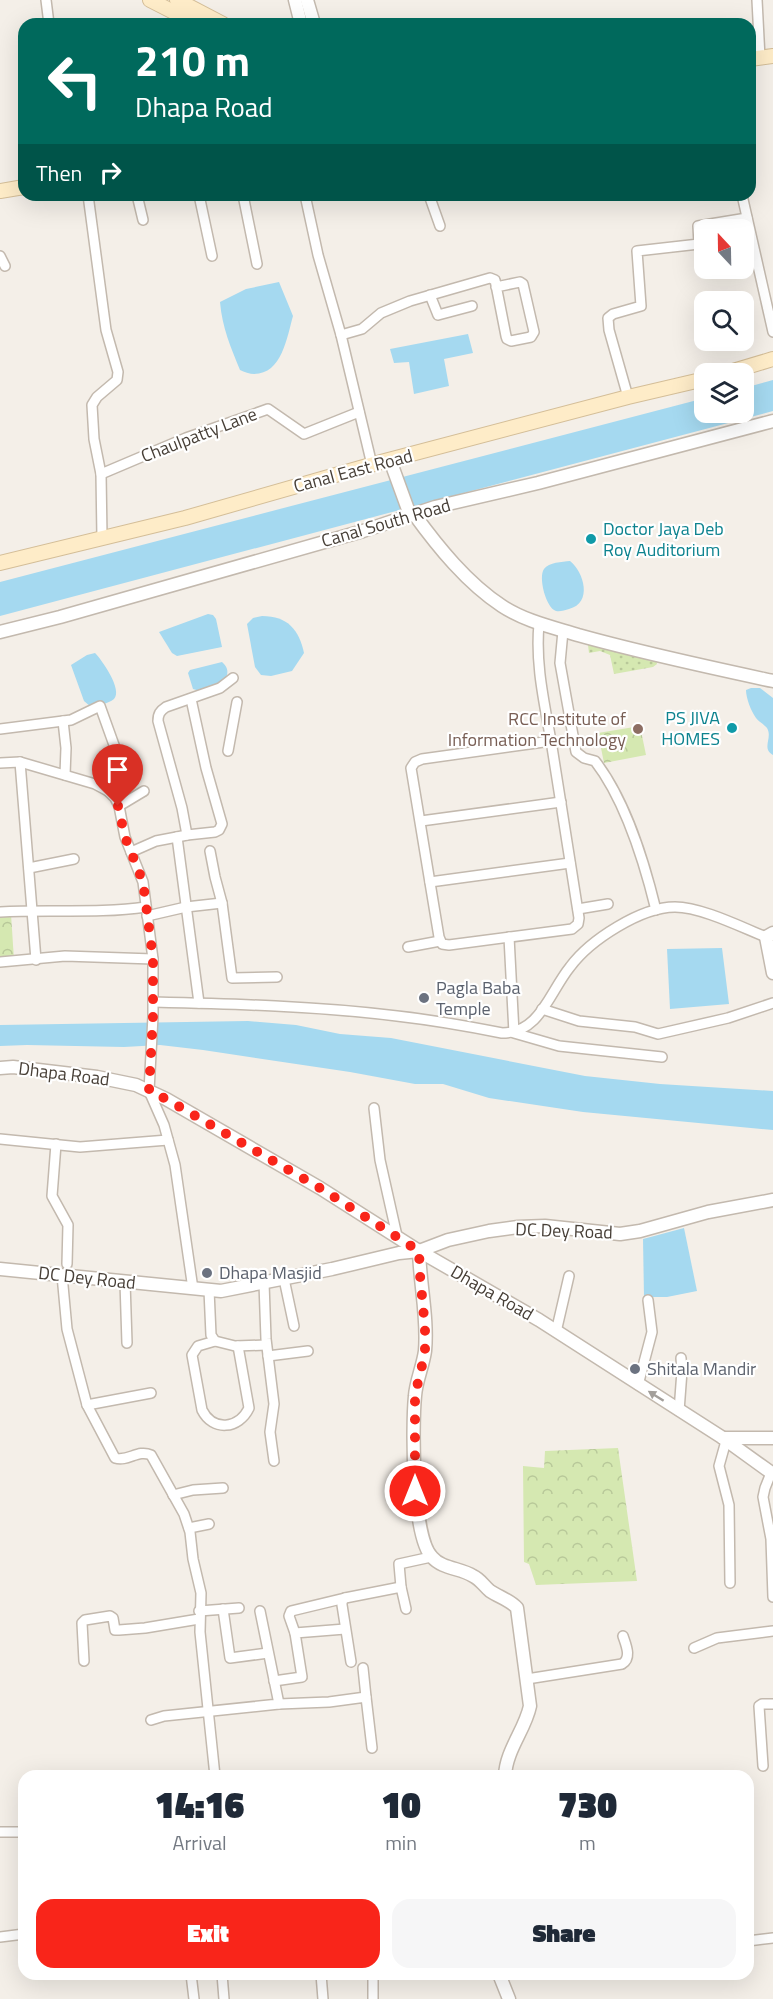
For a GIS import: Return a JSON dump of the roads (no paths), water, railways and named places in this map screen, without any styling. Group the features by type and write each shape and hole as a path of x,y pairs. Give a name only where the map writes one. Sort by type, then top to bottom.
{"main road":[{"path":"150,0 185,18"},
{"path":"182,1 212,18"},
{"path":"0,191 18,188"},
{"path":"754,365 773,359"},
{"name":"Canal East Road","path":"0,563 185,518 372,465 392,464 628,397 694,382"}],"street":[{"path":"46,0 48,18"},
{"path":"302,18 306,0"},
{"path":"306,0 312,18"},
{"path":"757,0 761,58"},
{"path":"89,201 106,330 118,372 117,380 97,397 92,405 94,439 101,474 102,537"},
{"path":"138,201 143,220"},
{"path":"200,201 212,256"},
{"path":"244,201 256,264"},
{"path":"306,201 372,465"},
{"path":"431,201 440,226"},
{"path":"743,201 773,332"},
{"path":"628,397 609,330 608,318 613,314 641,306 637,251 699,244 698,226 747,218"},
{"path":"0,256 5,266"},
{"path":"340,335 362,329 388,310 490,278 495,280 496,287 507,339 511,341 531,337 534,332 523,284 520,282 496,287"},
{"path":"430,295 438,315 472,306"},
{"name":"Chaulpatty Lane","path":"101,474 186,438 268,409 304,434 358,412"},
{"name":"Canal South Road","path":"0,632 363,531 410,513 773,421"},
{"path":"392,464 410,513 479,589 504,608 539,624 625,648 773,681"},
{"path":"539,624 538,669 551,741 578,909 578,924 572,929 442,944 411,768 415,762 422,759 551,741"},
{"path":"563,631 560,663 576,752 595,761 626,815 637,842 656,909"},
{"path":"199,1003 186,908 182,808 158,715 166,707 220,688 233,678"},
{"path":"131,852 156,841 219,830 222,824 208,776 191,699"},
{"path":"228,751 237,702"},
{"path":"0,729 71,720 100,706 123,770 108,791"},
{"path":"63,721 66,748 65,775"},
{"path":"20,762 36,960"},
{"path":"0,763 20,762 95,784 108,791 115,798 118,806 125,837 143,882 153,958 149,1091 164,1125 175,1165 193,1289"},
{"path":"118,806 144,791"},
{"path":"421,820 561,802"},
{"path":"210,850 222,903 232,978 276,977"},
{"path":"30,868 74,859"},
{"path":"430,882 570,863"},
{"path":"0,912 147,911 222,903"},
{"path":"578,909 608,904"},
{"path":"514,1033 535,1020 571,965 583,953 619,926 656,909 675,907 694,910 769,935 773,973"},
{"path":"509,937 514,1033"},
{"path":"408,947 440,941"},
{"path":"0,962 65,956 153,958"},
{"path":"153,1002 273,1005 396,1016 514,1033 559,1046 662,1057"},
{"path":"542,1009 579,1021 635,1027 658,1034 728,1018 773,1003"},
{"name":"Dhapa Road","path":"0,1068 13,1067 97,1077 136,1085 166,1099 320,1188 419,1251 556,1332 725,1439 772,1473"},
{"path":"374,1108 380,1160 397,1236"},
{"path":"0,1139 80,1147 168,1140"},
{"path":"56,1144 52,1196 68,1225 64,1270 67,1329 87,1405 115,1458 123,1460 142,1453 151,1455 184,1514 189,1528 201,1593 199,1615 213,1770"},
{"name":"DC Dey Road","path":"0,1269 64,1270 125,1282 221,1291 399,1253 419,1251 448,1240 518,1227 545,1226 620,1234 640,1231 687,1217 773,1200"},
{"path":"419,1251 425,1353 415,1395 415,1491 424,1541 431,1557 472,1575 492,1592 513,1603 517,1608 530,1706 528,1716 513,1744 506,1770"},
{"path":"556,1332 569,1276"},
{"path":"284,1279 294,1326"},
{"path":"125,1282 127,1343"},
{"path":"264,1283 266,1345 274,1404 270,1432 274,1461"},
{"path":"209,1290 211,1335 215,1341"},
{"path":"638,1385 652,1332 648,1300"},
{"path":"238,1346 249,1408 245,1416 237,1422 223,1426 213,1424 202,1410 192,1355 198,1346 215,1341 238,1346 266,1345"},
{"path":"268,1356 308,1351"},
{"path":"679,1411 681,1358"},
{"path":"87,1405 151,1393"},
{"path":"730,1583 729,1505 719,1466 725,1439 773,1438"},
{"path":"772,1473 763,1497 771,1539 773,1597"},
{"path":"173,1495 194,1490 223,1488"},
{"path":"189,1528 209,1524"},
{"path":"406,1608 399,1564 431,1557"},
{"path":"274,1681 302,1677 295,1633 289,1616 291,1611 401,1587"},
{"path":"345,1598 342,1605 351,1662"},
{"path":"84,1661 82,1623 85,1620 110,1616 113,1618 115,1630 145,1628 223,1609 239,1608"},
{"path":"223,1609 230,1658 268,1653"},
{"path":"260,1611 279,1704"},
{"path":"295,1633 345,1629"},
{"path":"694,1648 717,1638 773,1630"},
{"path":"527,1679 622,1664 628,1656 623,1636"},
{"path":"363,1668 372,1748"},
{"path":"151,1720 164,1716 366,1697"},
{"path":"763,1766 759,1706 773,1704"},
{"path":"0,1832 18,1832"},
{"path":"0,1938 18,1935"},
{"path":"754,1940 773,1938"},
{"path":"192,1980 194,1999"},
{"path":"222,1980 224,1999"},
{"path":"321,1980 323,1999"},
{"path":"373,1980 373,1999"},
{"path":"501,1980 509,1999"}],"water":[{"path":"279,282 293,316 282,353 271,368 263,372 254,374 240,370 227,337 220,302 246,289"},
{"path":"468,334 473,353 444,359 449,386 414,394 409,362 394,363 390,349"},
{"path":"773,380 773,411 754,416 754,385"},
{"path":"694,401 694,423 728,423 0,616 0,582"},
{"path":"570,561 582,579 584,594 577,606 556,611 546,599 542,573 549,565"},
{"path":"208,614 213,615 216,619 222,647 177,656 172,653 159,632"},
{"path":"262,616 285,622 291,626 299,638 304,653 292,671 271,676 261,675 255,667 247,624 253,618"},
{"path":"95,653 114,682 116,695 109,702 91,707 84,701 71,665"},
{"path":"222,662 227,670 225,679 210,688 193,689 188,673 190,670"},
{"path":"760,688 773,698 773,755 767,746 769,735 767,728 756,718 748,701 746,690"},
{"path":"722,948 729,1004 670,1009 667,949"},
{"path":"248,1021 296,1025 340,1034 391,1038 585,1076 660,1084 773,1091 773,1130 583,1112 489,1098 443,1084 415,1084 350,1072 160,1045 0,1046 0,1025"},
{"path":"684,1228 697,1291 667,1297 644,1297 643,1239"}],"place":[{"name":"Doctor Jaya Deb Roy Auditorium","path":"591,539"},
{"name":"PS JIVA HOMES","path":"732,728"},
{"name":"RCC Institute of Information Technology","path":"638,729"},
{"name":"Pagla Baba Temple","path":"424,998"},
{"name":"Dhapa Masjid","path":"207,1273"},
{"name":"Shitala Mandir","path":"635,1369"}]}
